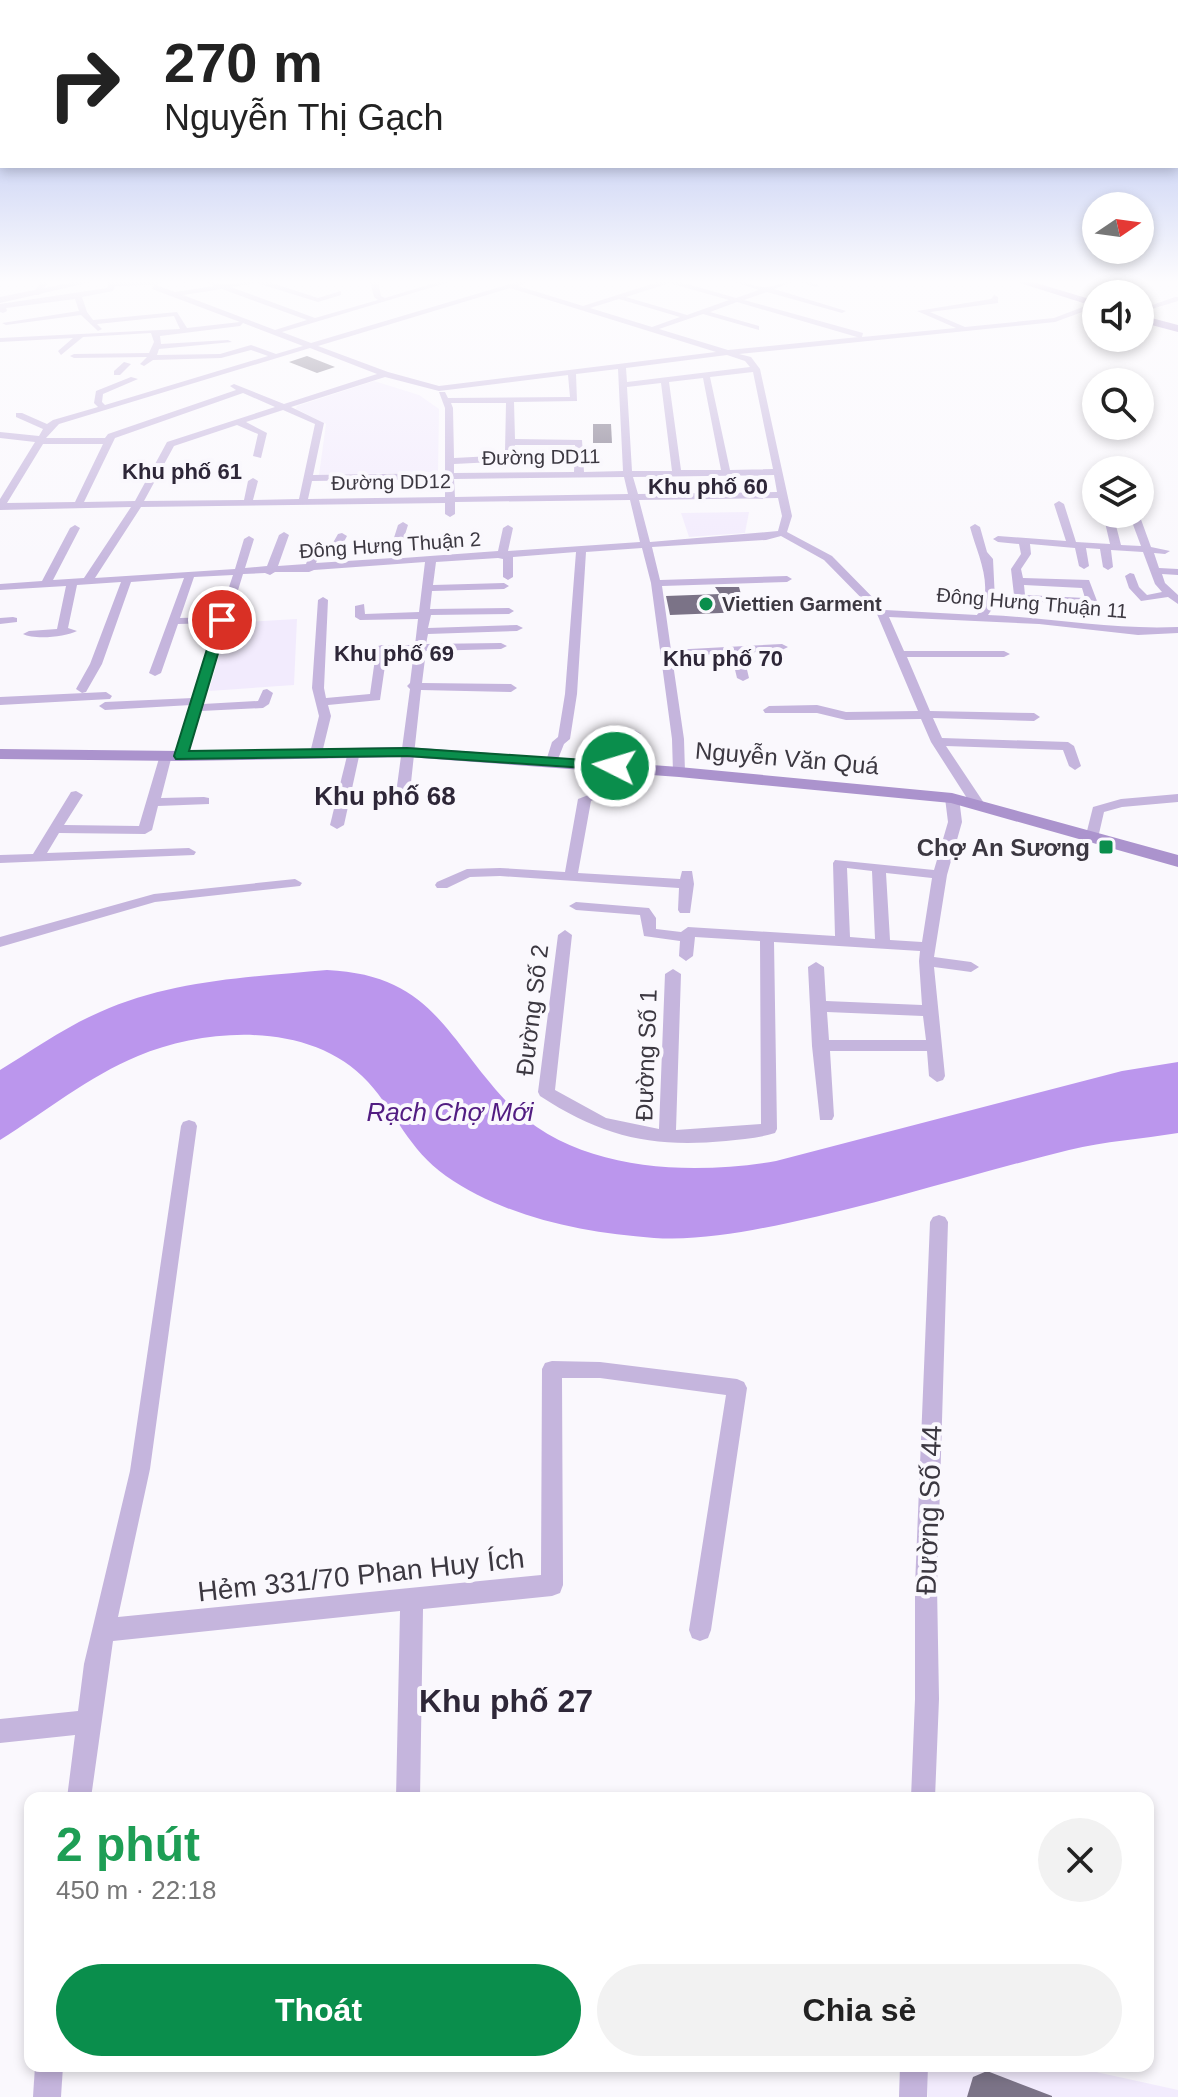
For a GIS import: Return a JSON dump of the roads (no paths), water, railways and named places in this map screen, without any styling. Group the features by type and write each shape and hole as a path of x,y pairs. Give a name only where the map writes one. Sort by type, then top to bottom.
{"main road":[{"name":"Nguyễn Văn Quá","path":"0,754 174,756 407,752 679,772 755,784 952,798 1178,861"}],"street":[{"path":"104,408 98,403 99,393 134,379"},
{"path":"0,506 48,428 201,379"},
{"path":"217,379 320,423 303,502"},
{"path":"87,582 138,504 170,444 370,379"},
{"path":"402,379 439,389 514,379"},
{"path":"448,401 574,399 573,379"},
{"path":"624,379 628,474 656,583 678,739 679,772"},
{"path":"625,385 674,379"},
{"path":"707,379 726,472"},
{"path":"758,379 787,516 782,533 828,558 882,613 937,742 977,803"},
{"path":"665,380 677,473"},
{"path":"439,389 448,401 450,514"},
{"path":"78,505 111,436 244,390"},
{"path":"450,461 499,458 509,452 510,399"},
{"path":"19,415 48,428"},
{"path":"236,421 263,433 258,456"},
{"path":"0,435 40,440 108,441"},
{"path":"0,447 22,437"},
{"path":"511,442 579,442 579,474"},
{"name":"Đường DD11","path":"308,478 776,472"},
{"path":"248,502 253,481"},
{"path":"0,491 12,491"},
{"name":"Đường DD12","path":"0,506 781,495"},
{"path":"1059,504 1084,566"},
{"path":"398,562 397,544 403,525"},
{"path":"975,527 982,553 988,559 990,604 981,617"},
{"path":"46,584 75,528"},
{"path":"428,588 506,581 508,528"},
{"path":"1108,567 1109,528"},
{"path":"1139,528 1167,594 1178,601"},
{"name":"Đông Hưng Thuận 2","path":"0,587 505,556 766,537 782,533"},
{"path":"270,572 284,535"},
{"path":"309,569 315,552 334,551 342,536"},
{"path":"54,829 145,830 153,802 196,704 249,539"},
{"path":"998,539 1165,551"},
{"path":"1017,598 1020,597 1016,569 1026,554 1024,541"},
{"path":"552,761 558,742 564,739 571,694 581,550"},
{"path":"402,801 413,686 424,631 431,559"},
{"path":"1155,571 1178,572"},
{"path":"155,673 190,575"},
{"path":"1130,576 1134,588 1145,599 1167,594"},
{"path":"82,689 96,664 127,579"},
{"path":"656,583 787,579"},
{"path":"990,604 1017,598 1092,601 1085,583 1017,581"},
{"path":"29,634 67,632 72,583"},
{"path":"316,753 325,716 318,688 323,600"},
{"path":"360,606 360,617 509,611"},
{"name":"Đông Hưng Thuận 11","path":"882,613 981,617 1138,632 1178,630"},
{"path":"173,621 222,620"},
{"path":"424,631 517,628"},
{"path":"480,665 484,646"},
{"path":"323,702 376,697 377,648 501,646"},
{"path":"665,654 782,647"},
{"path":"736,649 743,678"},
{"path":"902,654 1004,654"},
{"path":"413,686 511,688"},
{"path":"0,701 263,704 267,693"},
{"path":"769,710 817,709 842,720 924,715 1034,717"},
{"path":"571,875 585,799 605,793 622,767 635,734"},
{"path":"937,742 1068,746 1075,766"},
{"path":"337,825 354,752"},
{"path":"38,857 76,795"},
{"path":"937,1076 927,954 940,875 955,822 952,798"},
{"path":"1093,835 1098,810 1121,803 1178,798"},
{"path":"153,802 204,801"},
{"path":"0,859 189,852"},
{"path":"843,942 840,863 940,875"},
{"path":"879,867 883,943"},
{"path":"442,885 467,873 687,878 685,910"},
{"path":"0,942 154,898 295,883"},
{"path":"576,906 644,911 649,918 649,933 687,937"},
{"path":"686,956 688,932 767,939 883,943 971,967"},
{"name":"Đường Số 2","path":"565,935 546,1092 577,1115 600,1124 667,1138"},
{"path":"667,1138 719,1137 769,1129 767,939"},
{"path":"816,967 825,1111"},
{"name":"Đường Số 1","path":"667,1138 673,974"},
{"path":"818,1006 931,1011"},
{"path":"820,1046 934,1045"},
{"path":"80,1792 88,1722 105,1630 139,1473 189,1126"},
{"name":"Đường Số 44","path":"923,1792 927,1699 926,1586 939,1222"},
{"name":"Hẻm 331/70 Phan Huy Ích","path":"105,1630 552,1585 552,1369 600,1370 737,1388 700,1630"},
{"path":"408,1792 412,1598"},
{"path":"0,1731 88,1722"},
{"path":"47,2097 49,2072"},
{"path":"913,2097 914,2072"}],"water":[{"name":"Rạch Chợ Mới","path":"327,970 362,974 390,983 413,996 450,1031 506,1101 533,1125 597,1155 633,1163 706,1168 776,1161 1122,1071 1178,1062 1178,1133 1069,1150 859,1206 755,1230 687,1238 627,1236 545,1220 469,1190 433,1166 412,1143 368,1082 345,1062 318,1048 289,1039 227,1035 166,1046 120,1064 0,1140 0,1070 74,1025 127,1001 183,986"}],"place":[{"name":"Viettien Garment","path":"706,604"},
{"name":"Chợ An Sương","path":"1106,847"}],"district":[{"name":"Khu phố 61","path":"182,471"},
{"name":"Khu phố 60","path":"708,486"},
{"name":"Khu phố 69","path":"394,653"},
{"name":"Khu phố 70","path":"723,658"},
{"name":"Khu phố 68","path":"385,796"},
{"name":"Khu phố 27","path":"506,1701"}]}
